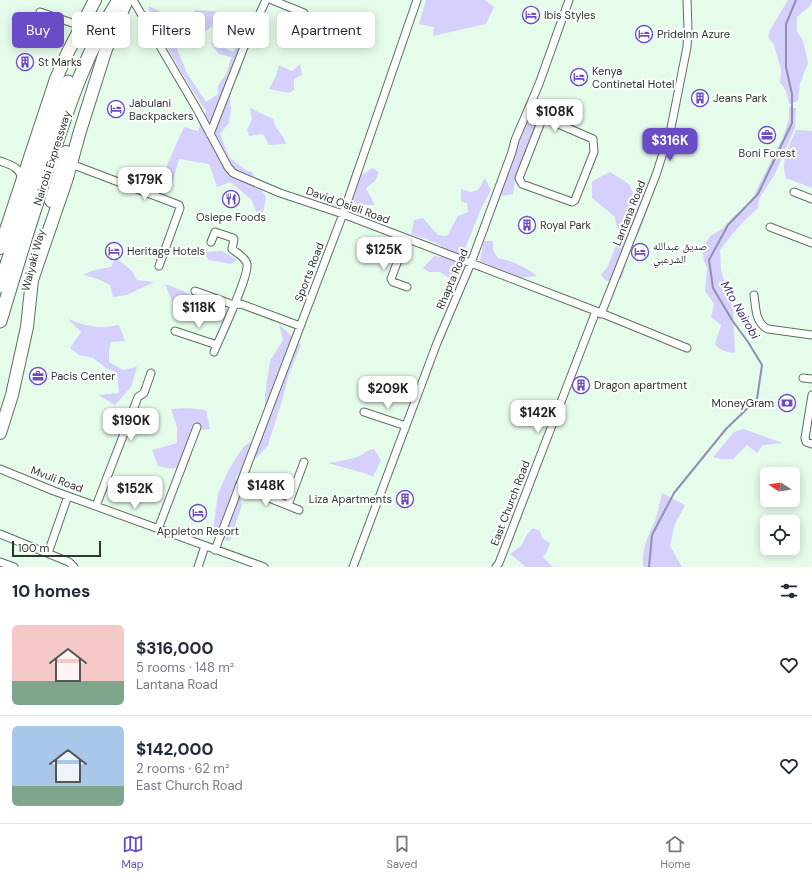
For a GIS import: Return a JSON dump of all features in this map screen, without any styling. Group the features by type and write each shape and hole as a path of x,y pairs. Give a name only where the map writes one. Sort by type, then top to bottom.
{"highway":[{"path":"89,12 95,0"},
{"name":"Nairobi Expressway","path":"0,286 32,183 69,80 83,47 109,0"},
{"name":"Nairobi Expressway","path":"0,321 32,183 62,125 86,60 119,0"},
{"name":"Waiyaki Way","path":"0,411 18,350 26,282 33,255 99,51 119,0"},
{"path":"0,433 12,395 27,327 32,280 71,164 106,49 127,0"},
{"path":"0,248 32,183 29,160 56,79 72,45"}],"street":[{"name":"David Osieli Road","path":"133,0 228,167 233,172 280,193 343,214 687,348"},
{"path":"210,134 247,41 266,0"},
{"path":"272,0 302,12"},
{"name":"Sports Road","path":"215,550 343,214 417,0"},
{"name":"Rhapta Road","path":"353,567 436,343 471,264 515,140 528,111 569,0"},
{"name":"Lantana Road","path":"599,313 658,171 671,128 687,47 687,0"},
{"path":"528,111 543,117 593,139 594,152 575,200 572,202 522,184 519,178 543,117"},
{"path":"0,161 15,166 26,164 29,160"},
{"path":"71,164 180,205 159,266"},
{"path":"15,166 19,172 32,183"},
{"path":"794,192 812,199"},
{"path":"770,227 812,243"},
{"path":"176,331 215,349 234,305 246,273 246,262 232,249 233,238 215,232 211,242"},
{"path":"406,239 391,279 393,282 407,287"},
{"path":"195,291 234,305 241,304 300,326"},
{"path":"754,295 758,320 764,327 812,335"},
{"name":"East Church Road","path":"496,567 499,563 599,313"},
{"path":"96,506 138,397 144,393 151,373"},
{"path":"803,378 812,380"},
{"path":"812,395 805,438 806,442 812,444"},
{"path":"364,412 406,426"},
{"path":"158,529 197,427"},
{"path":"288,505 304,462"},
{"name":"Mvuli Road","path":"0,469 68,496 264,567"},
{"path":"239,486 299,510"},
{"path":"48,553 68,496"},
{"path":"0,534 69,562 74,567"},
{"path":"198,567 206,546"},
{"path":"0,562 14,567"}],"shaded area":[{"path":"426,0 485,0 494,7 486,24 433,36 434,27 419,24"},
{"path":"788,0 812,0 810,6 797,17 797,31 803,41 808,63 800,84 798,101 789,104 786,91 780,82 781,69 774,45 768,37 770,30"},
{"path":"149,6 161,12 150,12"},
{"path":"196,10 216,12 213,12 213,26 205,32 205,12 193,12"},
{"path":"168,48 177,48 187,73 206,102 218,94 218,85 227,73 231,57 219,54 214,48 224,48 234,52 235,48 244,48 240,74 228,80 231,108 229,123 220,134 230,158 246,170 252,172 266,198 261,223 251,199 230,182 217,187 209,164 179,159 171,187 158,185 184,127 198,131 206,111"},
{"path":"300,64 302,75 294,79 294,90 289,93 269,89 276,76 279,65 292,71"},
{"path":"789,107 796,108 795,128 775,174 759,199 758,208 738,228 720,250 721,270 733,307 735,353 726,352 721,350 715,344 721,325 711,317 714,304 705,291 707,268 704,261 703,252 710,236 722,229 736,214 748,207 783,137 789,119"},
{"path":"250,108 273,119 286,144 269,145 263,134 249,136 247,130 252,119"},
{"path":"522,114 536,118 534,128 517,174 513,194 502,196 500,175"},
{"path":"796,130 812,131 812,188 786,178 784,172 788,148"},
{"path":"372,168 379,172 375,181 366,188 375,205 362,205 354,213 347,188 353,170 364,174"},
{"path":"610,172 629,184 636,200 650,203 639,233 631,245 622,278 606,281 601,275 608,266 620,235 615,217 592,198 592,181"},
{"path":"485,178 491,190 481,209 463,254 452,296 446,297 450,279 440,272 429,272 423,268 434,256 441,257 442,246 427,239 411,235 414,220 423,218 438,235 447,236 458,216 468,212 467,203 461,202 461,189 471,192 478,190"},
{"path":"484,241 493,241 493,250 498,258 519,265 537,276 520,278 480,261"},
{"path":"222,251 237,260 231,264 209,260 203,252"},
{"path":"116,258 131,270 137,280 154,282 127,295 113,297 110,285 98,279 83,275 94,270 111,267"},
{"path":"165,284 183,291 219,310 193,306 186,311 173,304"},
{"path":"68,319 93,326 105,327 119,325 125,341 111,342 109,362 123,370 137,367 131,387 115,405 98,395 119,393 117,373 106,368 93,358 79,355 70,348 81,332"},
{"path":"279,324 301,345 289,374 268,445 235,477 242,505 230,541 211,536 218,494 228,471 243,447 265,433 265,395 270,361 283,340"},
{"path":"188,408 206,410 210,429 190,431 190,462 172,469 158,466 152,450 177,443 177,427 171,409"},
{"path":"743,429 783,443 763,445 757,453 747,445 733,459 713,457 734,432"},
{"path":"374,449 381,460 373,477 328,463 357,457 369,450"},
{"path":"662,493 685,505 675,524 670,546 682,567 643,567 644,548 655,521"},
{"path":"533,528 540,531 542,538 550,543 547,552 543,557 553,567 526,567 510,554 521,546 528,533"}],"waterway":[{"name":"Mto Nairobi","path":"649,567 652,535 674,493 726,429 757,399 762,365 713,288 709,260 728,225 758,194 792,123 792,94 786,67 786,24 796,0"}],"place":[{"name":"Ibis Styles","path":"531,15"},
{"name":"PrideInn Azure","path":"644,34"},
{"name":"St Marks","path":"25,62"},
{"name":"Kenya Continetal Hotel","path":"579,77"},
{"name":"Jeans Park","path":"700,98"},
{"name":"Jabulani Backpackers","path":"116,109"},
{"name":"Boni Forest","path":"767,135"},
{"name":"Osiepe Foods","path":"231,199"},
{"name":"Royal Park","path":"527,225"},
{"name":"Heritage Hotels","path":"114,251"},
{"name":"صديق عبدالله الشرعبي","path":"640,252"},
{"name":"Pacis Center","path":"38,376"},
{"name":"Dragon apartment","path":"581,385"},
{"name":"MoneyGram","path":"787,403"},
{"name":"Liza Apartments","path":"405,499"},
{"name":"Appleton Resort","path":"198,513"}]}
